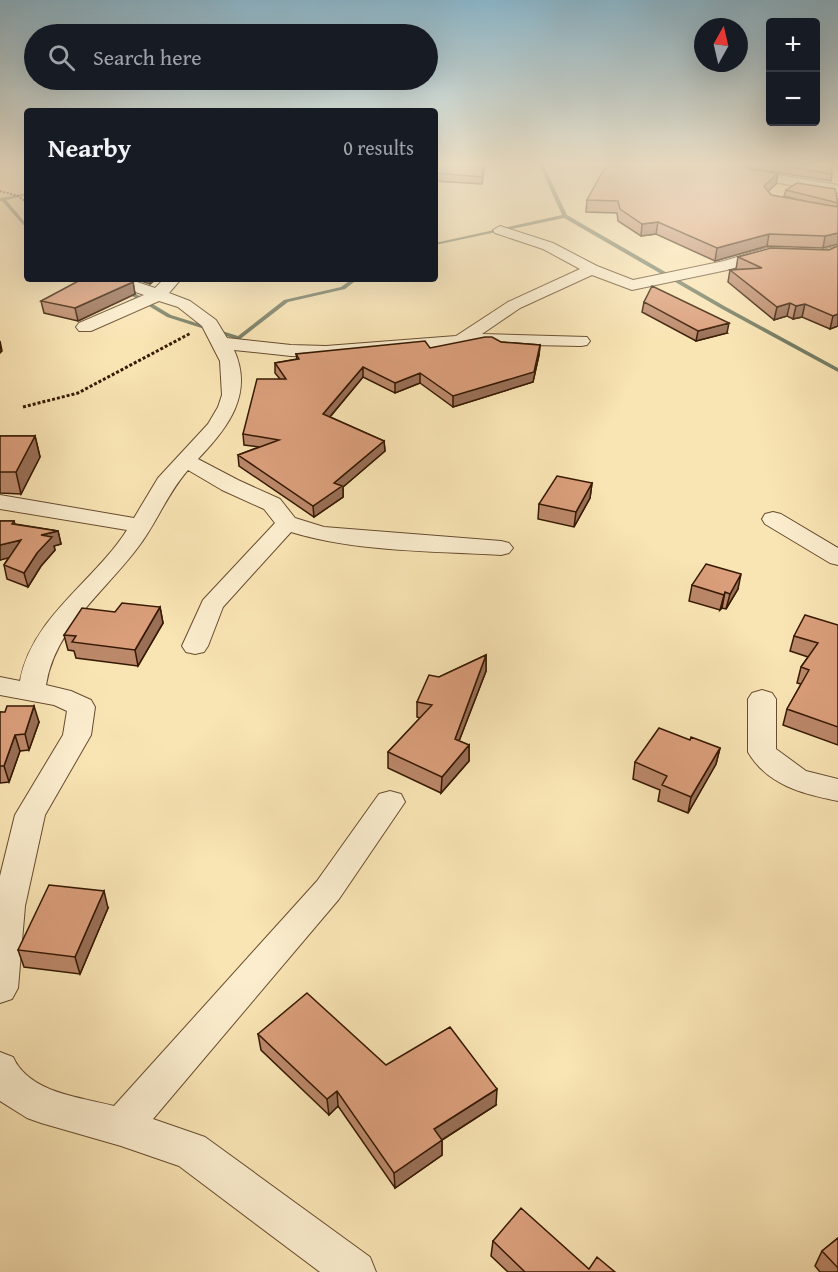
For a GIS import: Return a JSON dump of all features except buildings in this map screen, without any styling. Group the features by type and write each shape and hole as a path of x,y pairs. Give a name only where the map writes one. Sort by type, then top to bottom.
{"street":[{"path":"500,230 548,246 623,284 640,285 744,261 767,253 825,255 838,250"},
{"path":"460,341 514,305 592,269"},
{"path":"32,691 38,662 52,636 65,617 103,577 142,526 164,484 213,430 231,398 233,375 222,343 211,330 210,324 184,304 121,282"},
{"path":"86,327 158,295 169,282"},
{"path":"222,343 301,351 343,352 360,348 484,339 581,341"},
{"path":"187,461 230,485 273,504 287,523 322,534 501,548"},
{"path":"0,502 142,526"},
{"path":"773,519 838,558"},
{"path":"195,646 212,604 287,523"},
{"path":"0,687 61,698 81,707 77,735 30,815 4,907 0,988"},
{"path":"762,699 762,752 779,770 806,784 838,790"},
{"path":"121,1126 328,890 390,802"},
{"path":"0,1069 5,1081 24,1097 41,1105 121,1126 191,1151 355,1272"}],"path":[{"path":"23,407 78,393 210,324"}],"waterway":[{"path":"438,243 531,223"},
{"path":"578,223 724,308 838,370"},
{"path":"112,282 169,316 239,338 286,301 343,288 351,282"}]}
